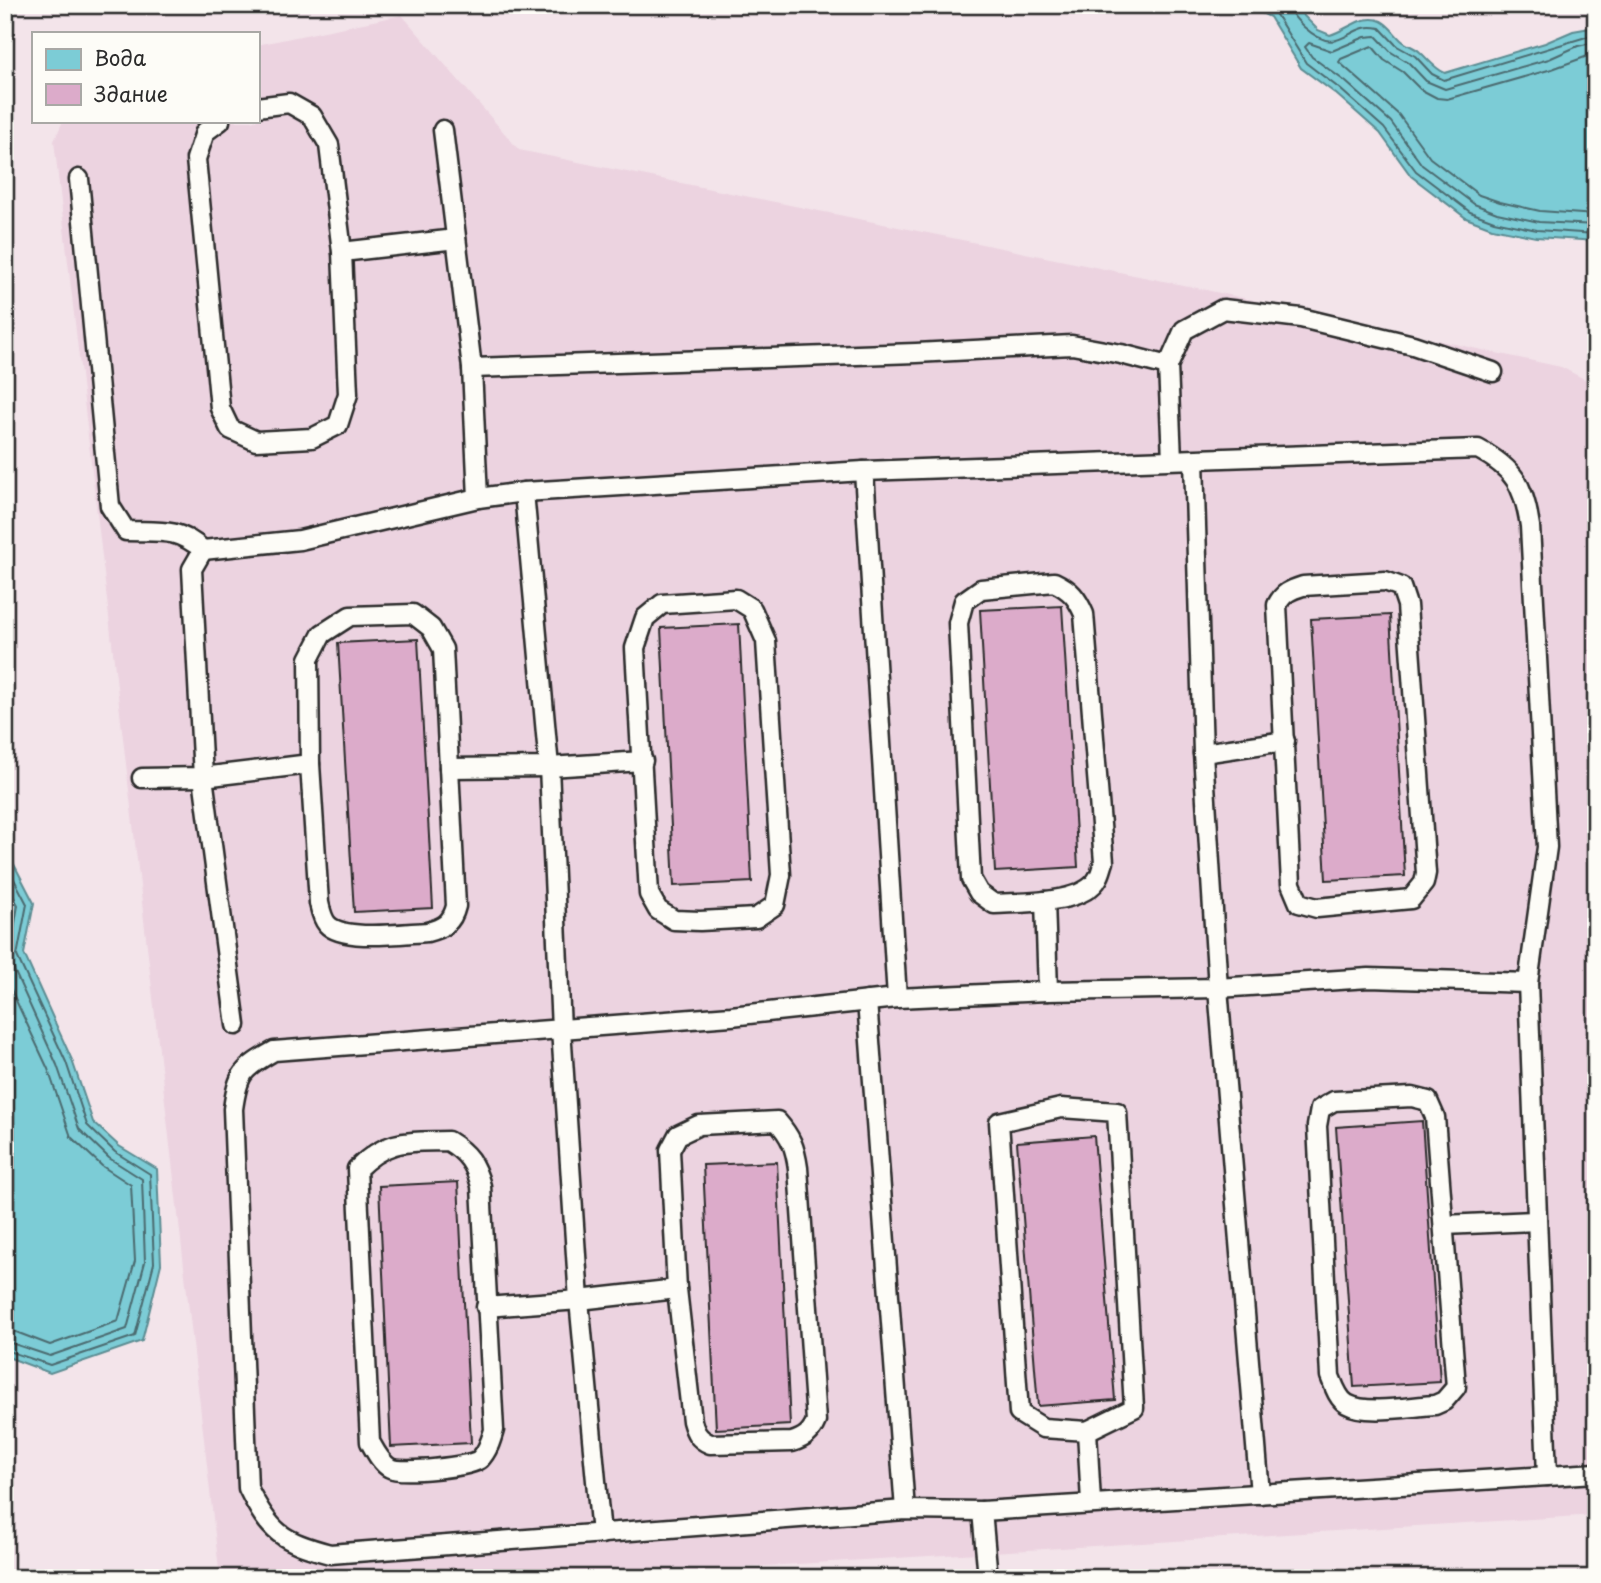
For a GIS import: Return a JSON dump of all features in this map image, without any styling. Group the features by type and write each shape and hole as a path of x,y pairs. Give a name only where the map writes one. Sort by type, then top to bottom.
{"lane":[{"path":"219,122 205,132 196,159 220,408 230,429 256,441 312,438 338,425 348,394 342,252 329,145 313,116 289,103 259,107"},
{"path":"443,130 472,368 478,498"},
{"path":"79,179 110,506 126,531 177,533 191,539 203,550 300,540 478,498 524,492 864,471 1478,449 1500,461 1514,476 1526,499 1530,526 1547,847 1528,983 1547,1476"},
{"path":"342,252 456,239"},
{"path":"1172,459 1168,366 1184,330 1223,309 1301,318 1413,345 1493,372"},
{"path":"472,368 1072,345 1168,366"},
{"path":"1194,460 1203,753 1218,988 1260,1494"},
{"path":"864,471 897,998"},
{"path":"524,492 549,767 561,1028 579,1300 601,1534"},
{"path":"203,550 192,569 203,777 236,1025"},
{"path":"1385,581 1401,587 1407,605 1426,873 1419,892 1411,899 1317,908 1299,903 1290,884 1285,741 1276,617 1281,596 1303,586 1385,581"},
{"path":"1054,582 1069,590 1084,614 1104,862 1098,880 1080,895 1045,901 994,904 979,893 971,879 958,623 964,601 981,589 1054,582"},
{"path":"736,599 751,609 766,640 781,875 775,905 756,918 700,921 674,919 658,910 649,894 643,761 635,649 645,618 663,604 736,599"},
{"path":"413,614 431,628 443,649 449,768 456,906 454,916 448,924 427,932 345,934 328,925 321,914 310,764 309,659 322,634 351,616 413,614"},
{"path":"1203,753 1285,741"},
{"path":"449,768 549,767 643,761"},
{"path":"142,778 203,777 310,764"},
{"path":"1045,901 1048,991"},
{"path":"1528,983 1369,978 1218,988 1048,991 897,998 731,1016 274,1052 251,1064 236,1082 233,1109 248,1488 260,1513 276,1533 300,1546 330,1554 905,1510 982,1511 1596,1472"},
{"path":"867,1001 905,1510"},
{"path":"1412,1097 1428,1101 1435,1117 1444,1225 1456,1387 1452,1394 1436,1405 1368,1409 1345,1404 1330,1376 1317,1126 1320,1109 1334,1101 1412,1097"},
{"path":"1062,1108 1117,1112 1134,1408 1087,1431 1043,1428 1019,1413 999,1122 1062,1108"},
{"path":"777,1121 795,1146 798,1168 817,1408 811,1432 792,1442 720,1444 701,1441 694,1431 692,1420 677,1289 670,1150 678,1135 699,1125 777,1121"},
{"path":"448,1141 465,1151 476,1166 481,1186 486,1307 494,1430 489,1446 480,1460 467,1465 402,1471 390,1468 370,1442 362,1309 357,1169 372,1153 395,1143 448,1141"},
{"path":"1444,1225 1536,1221"},
{"path":"486,1307 677,1289"},
{"path":"1087,1431 1091,1502"},
{"path":"982,1511 988,1578"}],"shaded area":[{"path":"402,15 519,150 1183,285 1561,367 1596,385 1596,1515 572,1578 220,1578 54,141 63,122 259,122 259,45"}],"water":[{"path":"1245,5 1293,5 1318,30 1330,35 1360,21 1375,19 1389,26 1403,42 1418,50 1445,73 1545,43 1573,31 1596,27 1596,241 1536,237 1492,228 1466,218 1411,176 1380,133 1336,94 1301,68 1270,17"},
{"path":"5,847 34,903 24,954 72,1060 93,1122 119,1146 157,1169 161,1264 142,1341 50,1373 5,1356"}],"building":[{"path":"1062,606 1078,867 995,872 980,610"},
{"path":"1390,615 1405,876 1326,880 1311,619"},
{"path":"739,624 752,882 674,886 661,628"},
{"path":"418,639 433,908 354,912 338,643"},
{"path":"1422,1121 1440,1382 1354,1387 1336,1127"},
{"path":"1094,1136 1115,1400 1038,1406 1017,1142"},
{"path":"777,1162 790,1425 716,1429 703,1165"},
{"path":"458,1182 471,1443 391,1447 379,1186"}]}
